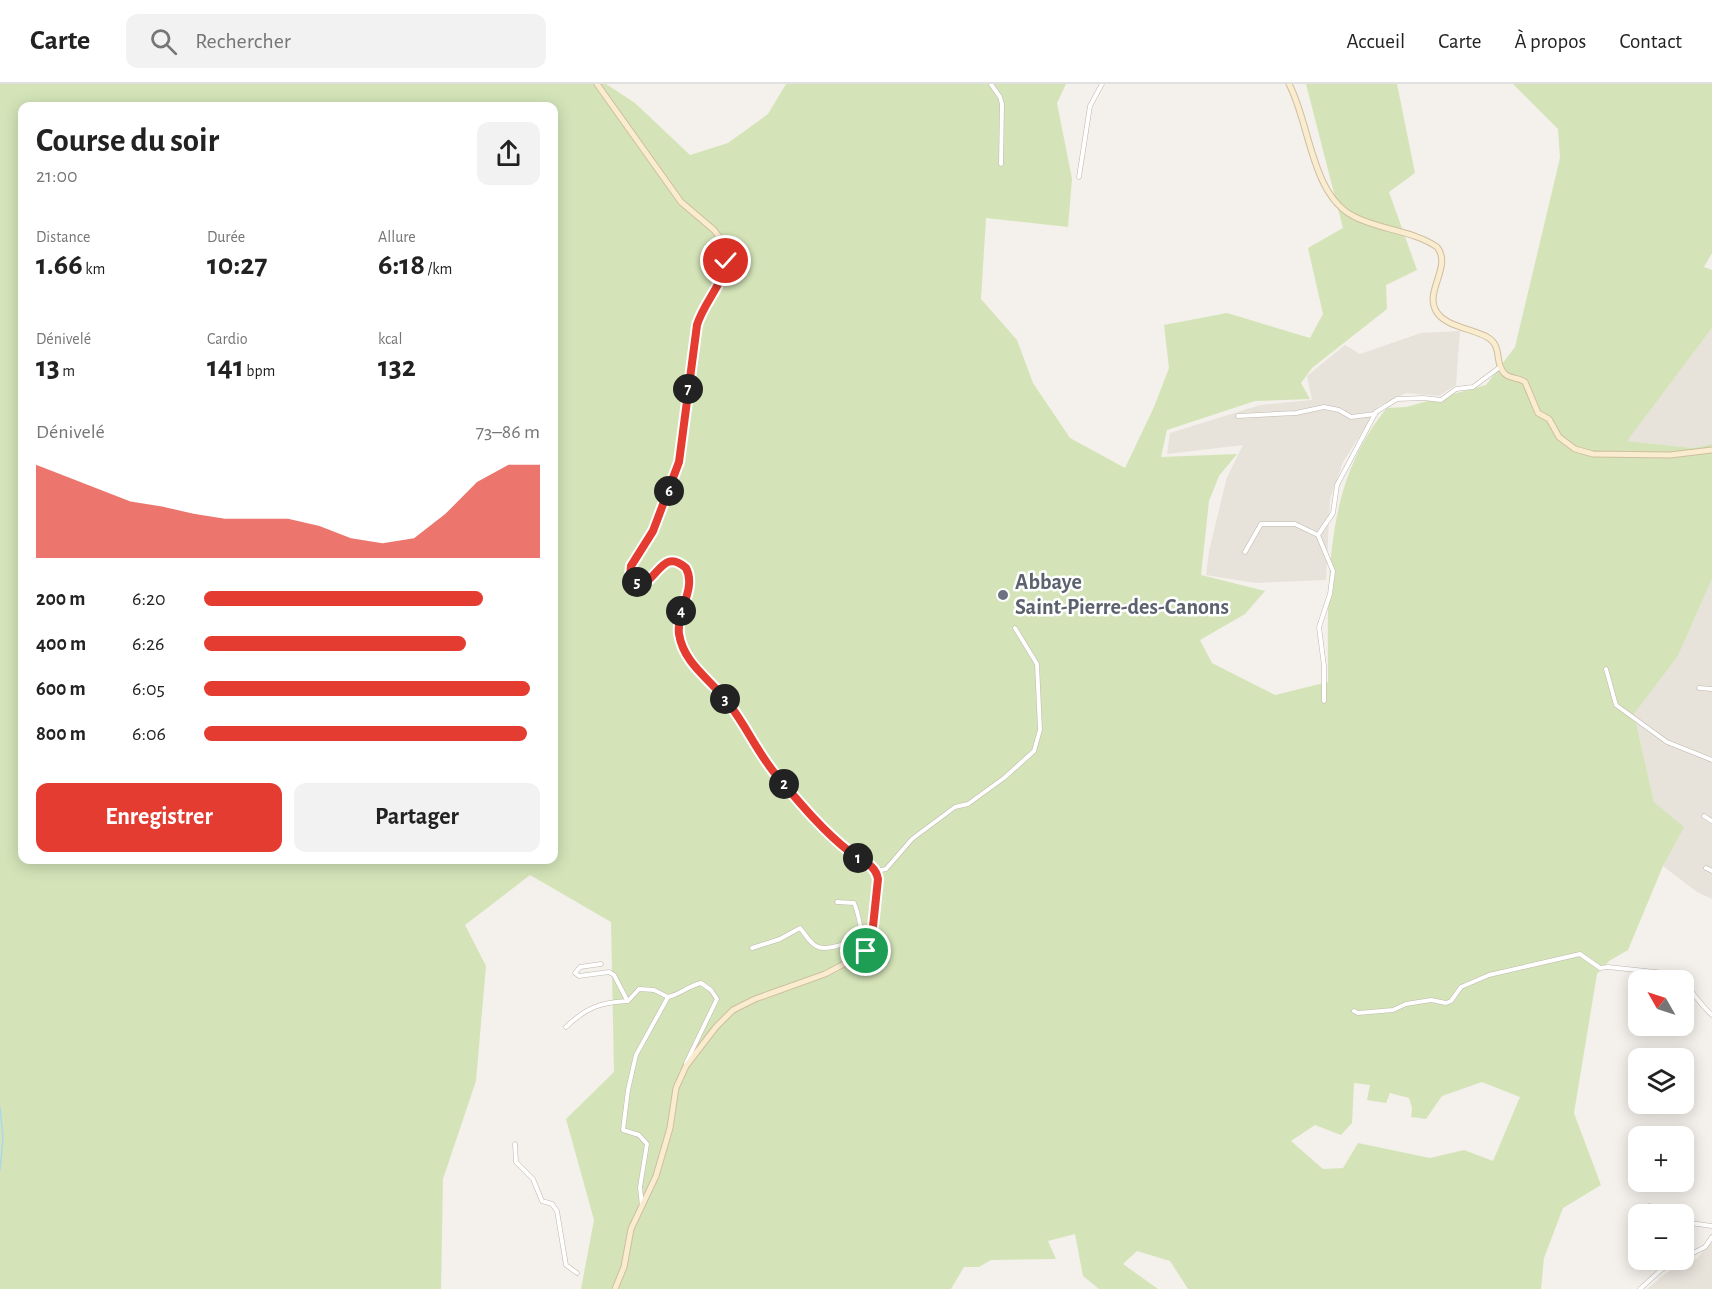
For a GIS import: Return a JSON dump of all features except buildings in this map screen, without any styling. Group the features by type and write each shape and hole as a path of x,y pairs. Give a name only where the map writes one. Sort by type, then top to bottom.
{"street":[{"path":"597,84 681,202 719,236 726,254 723,276 702,310 697,325 677,471 653,531 631,566 630,576 637,582 646,582 659,567 667,562 677,562 686,568 689,584 678,627 680,640 689,659 731,706 764,760 787,787 847,850 870,864 876,871 878,879 869,945 858,957 825,974 774,992 734,1010 716,1027 686,1066"},
{"path":"991,84 1002,104 1001,164"},
{"path":"1079,177 1090,106 1102,84"},
{"path":"1289,84 1324,183 1334,200 1356,218 1437,247 1442,261 1433,296 1434,308 1448,321 1484,335 1494,342 1505,374 1525,382 1538,413 1549,419 1559,437 1584,453 1670,455 1712,450"},
{"path":"1318,535 1333,513 1337,485 1376,414 1397,399 1441,400 1456,389 1473,387 1501,367"},
{"path":"1238,416 1296,413 1324,407 1339,410 1351,417 1376,414"},
{"path":"1245,552 1261,524 1295,524 1318,535 1333,571 1330,594 1319,627 1324,666 1324,701"},
{"path":"876,871 886,869 912,839 955,807 968,804 1004,778 1034,751 1040,730 1037,664 1015,628"},
{"path":"1606,669 1616,705 1666,742 1711,760 1712,753"},
{"path":"1699,688 1712,689"},
{"path":"1704,816 1712,820"},
{"path":"1706,868 1712,872"},
{"path":"837,902 854,903 861,935 869,945"},
{"path":"752,948 780,939 800,928 816,946 824,948 854,941 861,935"},
{"path":"1354,1011 1358,1013 1393,1010 1406,1004 1431,1000 1446,1003 1451,1001 1461,987 1489,975 1580,954 1600,968 1674,974 1683,980 1712,1015"},
{"path":"601,964 580,968 575,973 579,976 609,972 614,975 628,1001"},
{"path":"566,1028 580,1014 604,1002 628,1001 639,989 654,990 668,997 679,994 690,985 701,983 711,990 717,999 676,1088 670,1128 656,1176 631,1229 624,1267 615,1289"},
{"path":"642,1206 640,1187 647,1144 639,1135 623,1130 624,1116 636,1055 668,997"},
{"path":"515,1144 516,1162 533,1179 542,1201 552,1204 557,1211 566,1265 577,1273"},
{"path":"1694,1224 1712,1226"},
{"path":"1694,1252 1705,1247 1712,1237"},
{"path":"1640,1288 1661,1270"}],"shaded area":[{"path":"1712,328 1712,444 1693,448 1626,441"},
{"path":"1460,331 1456,385 1439,396 1406,393 1379,406 1343,462 1330,499 1326,580 1255,583 1206,575 1209,551 1227,477 1243,445 1167,454 1170,433 1260,405 1312,400 1307,376 1345,345 1360,354 1421,333"},
{"path":"1712,579 1712,899 1697,892 1663,866 1683,827 1654,802 1634,714 1678,656"},
{"path":"1712,1238 1712,1289 1647,1289 1671,1270 1694,1270 1694,1260 1698,1258"}],"green space":[{"path":"0,84 606,84 635,103 690,155 728,143 768,114 786,84 1066,84 1057,103 1072,179 1068,227 986,218 981,299 1017,340 1033,383 1070,438 1125,468 1154,407 1169,368 1164,325 1227,313 1310,338 1323,314 1308,248 1343,228 1306,84 1397,84 1415,173 1389,192 1417,270 1386,285 1387,309 1312,368 1301,383 1310,399 1255,401 1167,430 1161,457 1237,454 1219,476 1209,501 1201,575 1265,591 1245,614 1200,640 1212,663 1275,695 1328,682 1328,610 1333,538 1350,470 1366,438 1387,408 1406,407 1486,385 1515,347 1560,158 1558,129 1513,84 1712,84 1712,253 1704,267 1712,270 1712,328 1627,441 1693,448 1712,444 1712,579 1678,656 1634,714 1654,802 1684,827 1663,866 1628,950 1609,961 1597,974 1574,1113 1601,1185 1563,1208 1544,1258 1541,1289 1188,1289 1170,1261 1137,1251 1123,1264 1158,1289 1099,1289 1083,1276 1075,1234 1048,1241 1056,1259 991,1260 979,1267 964,1267 951,1289 581,1289 594,1220 566,1119 614,1072 611,922 530,875 465,925 486,966 476,1081 443,1179 441,1289 0,1289","holes":["1482,1082 1520,1097 1493,1161 1464,1150 1430,1158 1358,1143 1343,1168 1323,1169 1291,1141 1315,1125 1341,1135 1352,1123 1354,1083 1370,1085 1367,1100 1386,1103 1390,1093 1409,1098 1412,1108 1411,1117 1426,1119 1442,1096"]}],"waterway":[{"path":"0,1107 3,1138 0,1170"}],"place":[{"name":"Abbaye Saint-Pierre-des-Canons","path":"1003,595"}],"route":[{"path":"726,261 723,276 702,310 697,325 677,471 653,531 633,561 630,576 637,582 646,582 659,567 672,561 682,564 689,572 689,584 678,627 680,640 689,659 731,706 764,760 787,787 847,850 870,864 876,871 878,879 872,936 866,951"}]}
